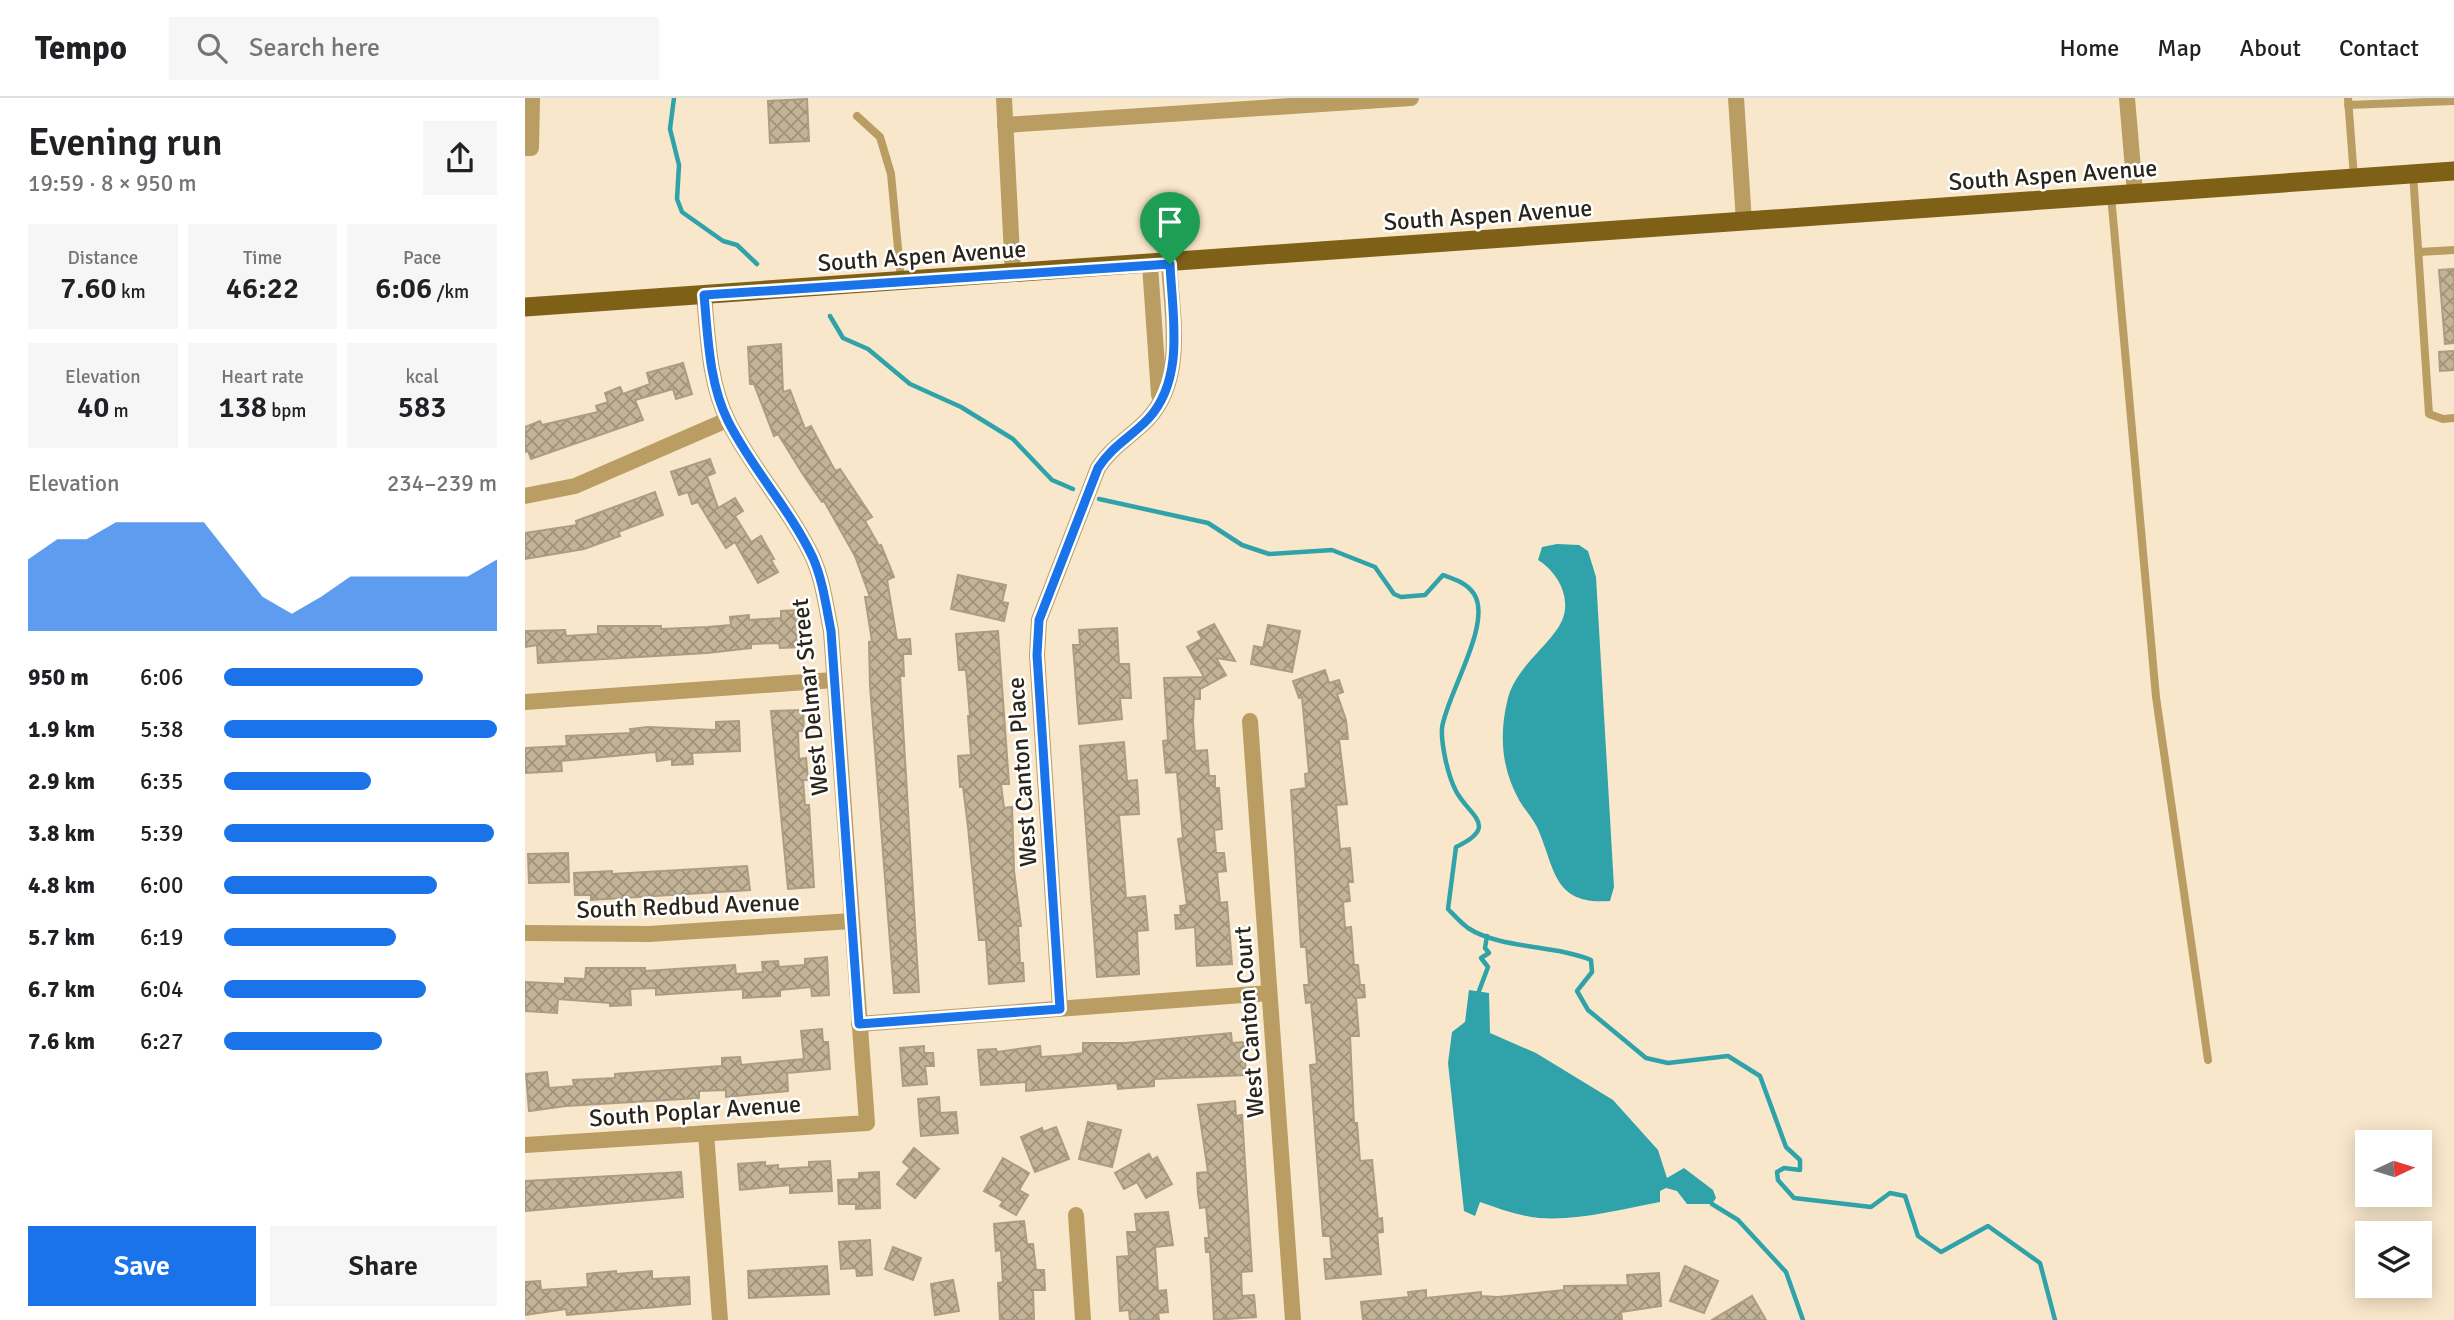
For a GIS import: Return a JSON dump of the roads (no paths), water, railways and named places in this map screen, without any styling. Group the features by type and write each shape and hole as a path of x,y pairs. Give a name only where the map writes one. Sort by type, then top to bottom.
{"main road":[{"name":"South Aspen Avenue","path":"525,307 1170,264 2454,171"}],"street":[{"path":"528,148 532,98"},
{"path":"1004,98 1013,274"},
{"path":"1005,125 1321,101 1411,98"},
{"path":"1736,98 1744,222"},
{"path":"2127,98 2135,193"},
{"name":"West Canton Place","path":"1060,1009 1037,655 1039,620 1098,468 1108,452 1146,421 1159,401 1175,360 1170,264"},
{"path":"1150,265 1159,401"},
{"name":"West Delmar Street","path":"704,295 713,376 727,419 813,559 828,617 867,1123"},
{"path":"525,496 575,486 727,419"},
{"path":"525,702 834,680"},
{"name":"West Canton Court","path":"1250,721 1293,1320"},
{"name":"South Redbud Avenue","path":"525,933 649,934 852,921"},
{"path":"859,1024 1269,993"},
{"name":"South Poplar Avenue","path":"525,1145 867,1123"},
{"path":"706,1133 720,1320"},
{"path":"1076,1215 1083,1320"}],"lane":[{"path":"2354,178 2348,102 2454,101"},
{"path":"857,116 880,137 891,174 901,281"},
{"path":"2413,173 2430,414 2443,419 2454,418"},
{"path":"2111,195 2156,697 2208,1060"},
{"path":"2419,252 2454,250"}],"water":[{"path":"1557,544 1579,545 1588,551 1596,577 1614,887 1610,901 1591,901 1577,897 1559,881 1537,827 1513,788 1504,753 1503,728 1512,688 1528,663 1556,631 1565,609 1562,587 1549,569 1538,560 1542,547"},
{"path":"1469,990 1489,993 1490,1033 1536,1053 1613,1100 1658,1150 1667,1178 1684,1168 1713,1190 1716,1198 1712,1204 1687,1204 1677,1191 1666,1188 1660,1191 1660,1202 1584,1216 1532,1217 1480,1202 1475,1216 1464,1211 1448,1063 1452,1032 1465,1022"}],"waterway":[{"path":"674,98 670,129 679,165 677,199 682,212 723,241 737,245 757,264"},
{"path":"830,316 843,338 868,349 910,384 961,407 1013,439 1052,480 1073,489"},
{"path":"1099,499 1208,523 1242,545 1269,554 1332,550 1375,567 1394,594 1401,597 1425,595 1443,575 1468,587 1474,594 1478,607 1478,623 1467,660 1445,714 1442,735 1453,785 1479,826 1477,833 1456,847 1448,909 1465,926 1481,935 1591,960 1592,972 1577,991 1588,1010 1646,1058 1668,1063 1728,1056 1760,1076 1786,1147 1800,1160 1800,1170 1784,1168 1777,1172 1778,1180 1794,1198 1871,1207 1890,1193 1905,1196 1918,1236 1941,1252 1988,1226 2040,1263 2055,1320"},
{"path":"1479,991 1488,967 1481,958 1489,953 1485,948 1487,936"},
{"path":"1712,1204 1738,1220 1786,1272 1803,1320"}]}
